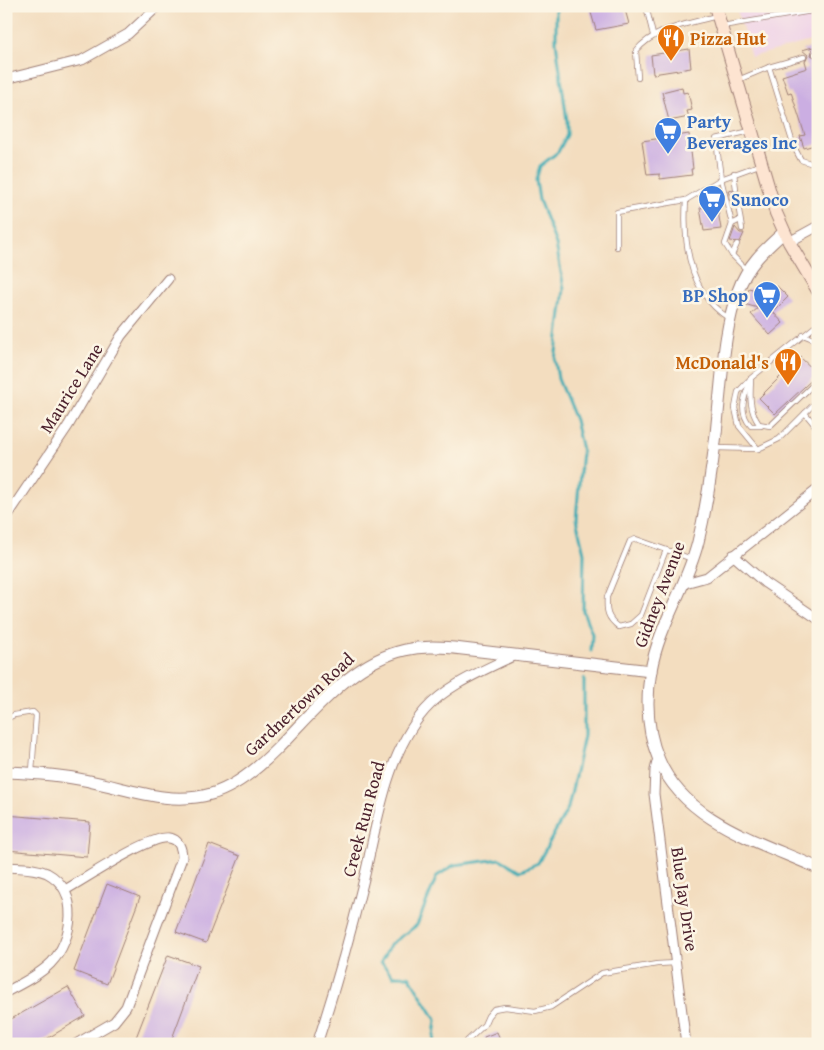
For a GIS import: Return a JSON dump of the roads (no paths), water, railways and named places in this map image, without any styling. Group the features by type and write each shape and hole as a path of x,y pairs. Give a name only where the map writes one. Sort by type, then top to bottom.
{"main road":[{"path":"718,16 761,164 787,237 818,291"}],"street":[{"path":"6,79 82,60 128,34 158,6"},
{"path":"787,237 818,226"},
{"name":"Gidney Avenue","path":"787,237 761,253 747,270 737,292 723,358 711,478 693,559 685,583 662,632 651,671 649,718 658,758 682,797 692,806 730,828 818,868"},
{"name":"Maurice Lane","path":"6,518 68,426 122,336 168,279"},
{"path":"685,583 706,577 818,489"},
{"path":"733,555 765,583 818,619"},
{"name":"Gardnertown Road","path":"6,772 89,780 167,798 182,799 224,790 262,764 334,693 367,664 405,650 426,647 651,671"},
{"name":"Creek Run Road","path":"317,1044 360,897 383,801 396,758 410,730 426,709 444,694 463,681 515,656"},
{"name":"Blue Jay Drive","path":"658,758 655,770 654,794 686,1044"},
{"path":"65,890 151,841 168,838 175,840 180,845 182,858 126,1007 114,1022 76,1044"},
{"path":"6,867 34,868 56,879 65,890 70,910 70,922 62,948 50,965 6,992"}],"lane":[{"path":"646,6 653,35"},
{"path":"638,78 636,51 643,42 653,35 718,16 818,10"},
{"path":"737,81 769,67 804,57"},
{"path":"769,67 794,148 801,160 813,164 818,162"},
{"path":"747,270 724,244 732,224 721,179 716,139 751,130"},
{"path":"617,247 617,212 686,200 721,179 761,164"},
{"path":"734,174 736,189"},
{"path":"686,200 685,238 688,258 701,289 716,311 730,319"},
{"path":"738,204 742,230"},
{"path":"732,224 740,220"},
{"path":"732,255 736,244"},
{"path":"758,448 740,426 735,408 738,392 751,378 818,324"},
{"path":"804,335 818,341"},
{"path":"751,378 749,399 754,417 759,424 770,426"},
{"path":"751,378 742,404 746,420 751,426 770,426 818,380"},
{"path":"714,448 758,448 779,439 818,400"},
{"path":"805,413 818,429"},
{"path":"666,550 641,615 631,624 619,626 609,619 606,607 607,597 630,541 636,539 693,559"},
{"path":"6,719 14,715 33,712 36,715 32,773"},
{"path":"467,1041 484,1025 488,1016 494,1010 506,1007 535,1011 551,1007 602,973 657,964 677,963"}],"waterway":[{"path":"556,6 556,42 567,121 567,135 558,152 540,166 536,180 539,200 556,244 564,289 555,360 558,379 575,420 582,450 576,519 584,553 583,611 592,634 591,651"},
{"path":"433,1044 436,1020 409,976 393,976 381,962 391,944 417,925 437,876 454,865 500,859 520,871 538,863 568,808 584,736 584,679"}],"place":[{"name":"Pizza Hut","path":"671,62"},
{"name":"Party Beverages Inc","path":"668,155"},
{"name":"Sunoco","path":"712,223"},
{"name":"BP Shop","path":"767,319"},
{"name":"McDonald's","path":"788,386"}]}
